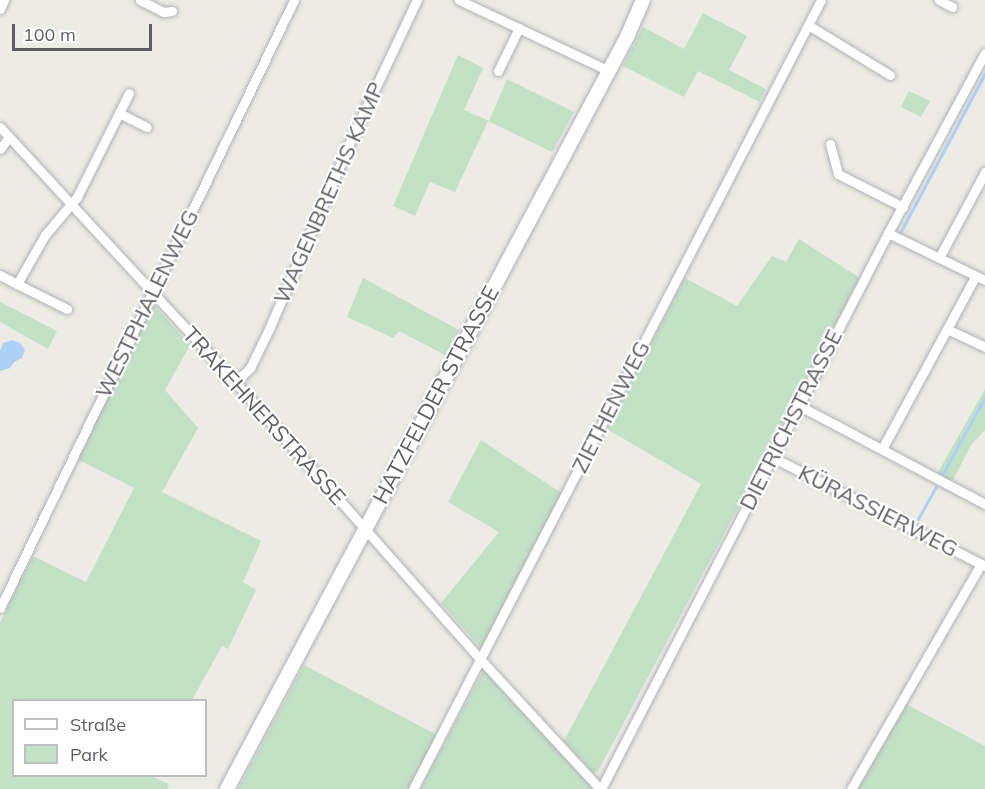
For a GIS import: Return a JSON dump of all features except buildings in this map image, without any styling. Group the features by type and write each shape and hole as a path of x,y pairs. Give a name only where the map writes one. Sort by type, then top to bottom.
{"street":[{"path":"0,9 4,0"},
{"path":"140,0 164,12 172,11"},
{"name":"WESTPHALENWEG","path":"0,608 294,0"},
{"name":"WAGENBRETHS KAMP","path":"236,382 250,368 269,329 354,133 417,0"},
{"path":"459,0 609,71"},
{"name":"HATZFELDER STRASSE","path":"227,789 630,32 643,0"},
{"name":"ZIETHENWEG","path":"413,789 482,661 821,0"},
{"path":"939,0 952,7"},
{"path":"808,25 890,75"},
{"path":"498,71 519,28"},
{"name":"DIETRICHSTRASSE","path":"600,789 798,405 985,53"},
{"path":"17,284 45,235 77,197 129,93"},
{"path":"119,113 147,127"},
{"name":"TRAKEHNERSTRASSE","path":"0,127 236,382 482,661 600,789"},
{"path":"0,149 9,137"},
{"path":"830,144 838,174 903,207"},
{"path":"939,258 985,172"},
{"path":"882,449 980,279 888,233"},
{"path":"0,275 67,309"},
{"path":"949,330 985,347"},
{"path":"798,405 985,504"},
{"name":"KÜRASSIERWEG","path":"772,457 983,565"},
{"path":"851,789 983,565"}],"green space":[{"path":"703,13 747,36 729,70 766,89 760,102 698,71 684,97 623,66 643,27 684,49"},
{"path":"458,55 483,68 464,110 489,121 507,79 574,112 552,152 488,121 455,192 430,182 415,216 393,206"},
{"path":"909,91 930,101 921,117 901,107"},
{"path":"799,239 860,278 598,771 593,773 564,741 701,484 607,429 685,278 737,306 772,256 786,262"},
{"path":"363,278 459,330 447,356 399,331 393,338 347,317"},
{"path":"0,302 57,331 48,349 0,322"},
{"path":"153,304 190,345 165,390 198,428 162,492 261,541 243,582 256,590 228,649 222,646 193,699 12,699 12,777 153,777 169,784 167,789 0,789 0,623 33,556 86,582 134,488 77,459"},
{"path":"985,389 985,430 971,445 952,482 937,474"},
{"path":"481,440 563,494 482,649 441,603 499,532 448,502"},
{"path":"304,665 437,735 409,789 238,789"},
{"path":"485,668 593,787 592,789 420,789"},
{"path":"906,704 985,746 985,789 856,789"}],"water":[{"path":"12,340 20,343 25,350 22,358 14,362 10,368 0,371 0,351 3,343"}],"waterway":[{"path":"900,233 985,73"},
{"path":"941,477 985,397"},
{"path":"918,519 936,487"}]}
